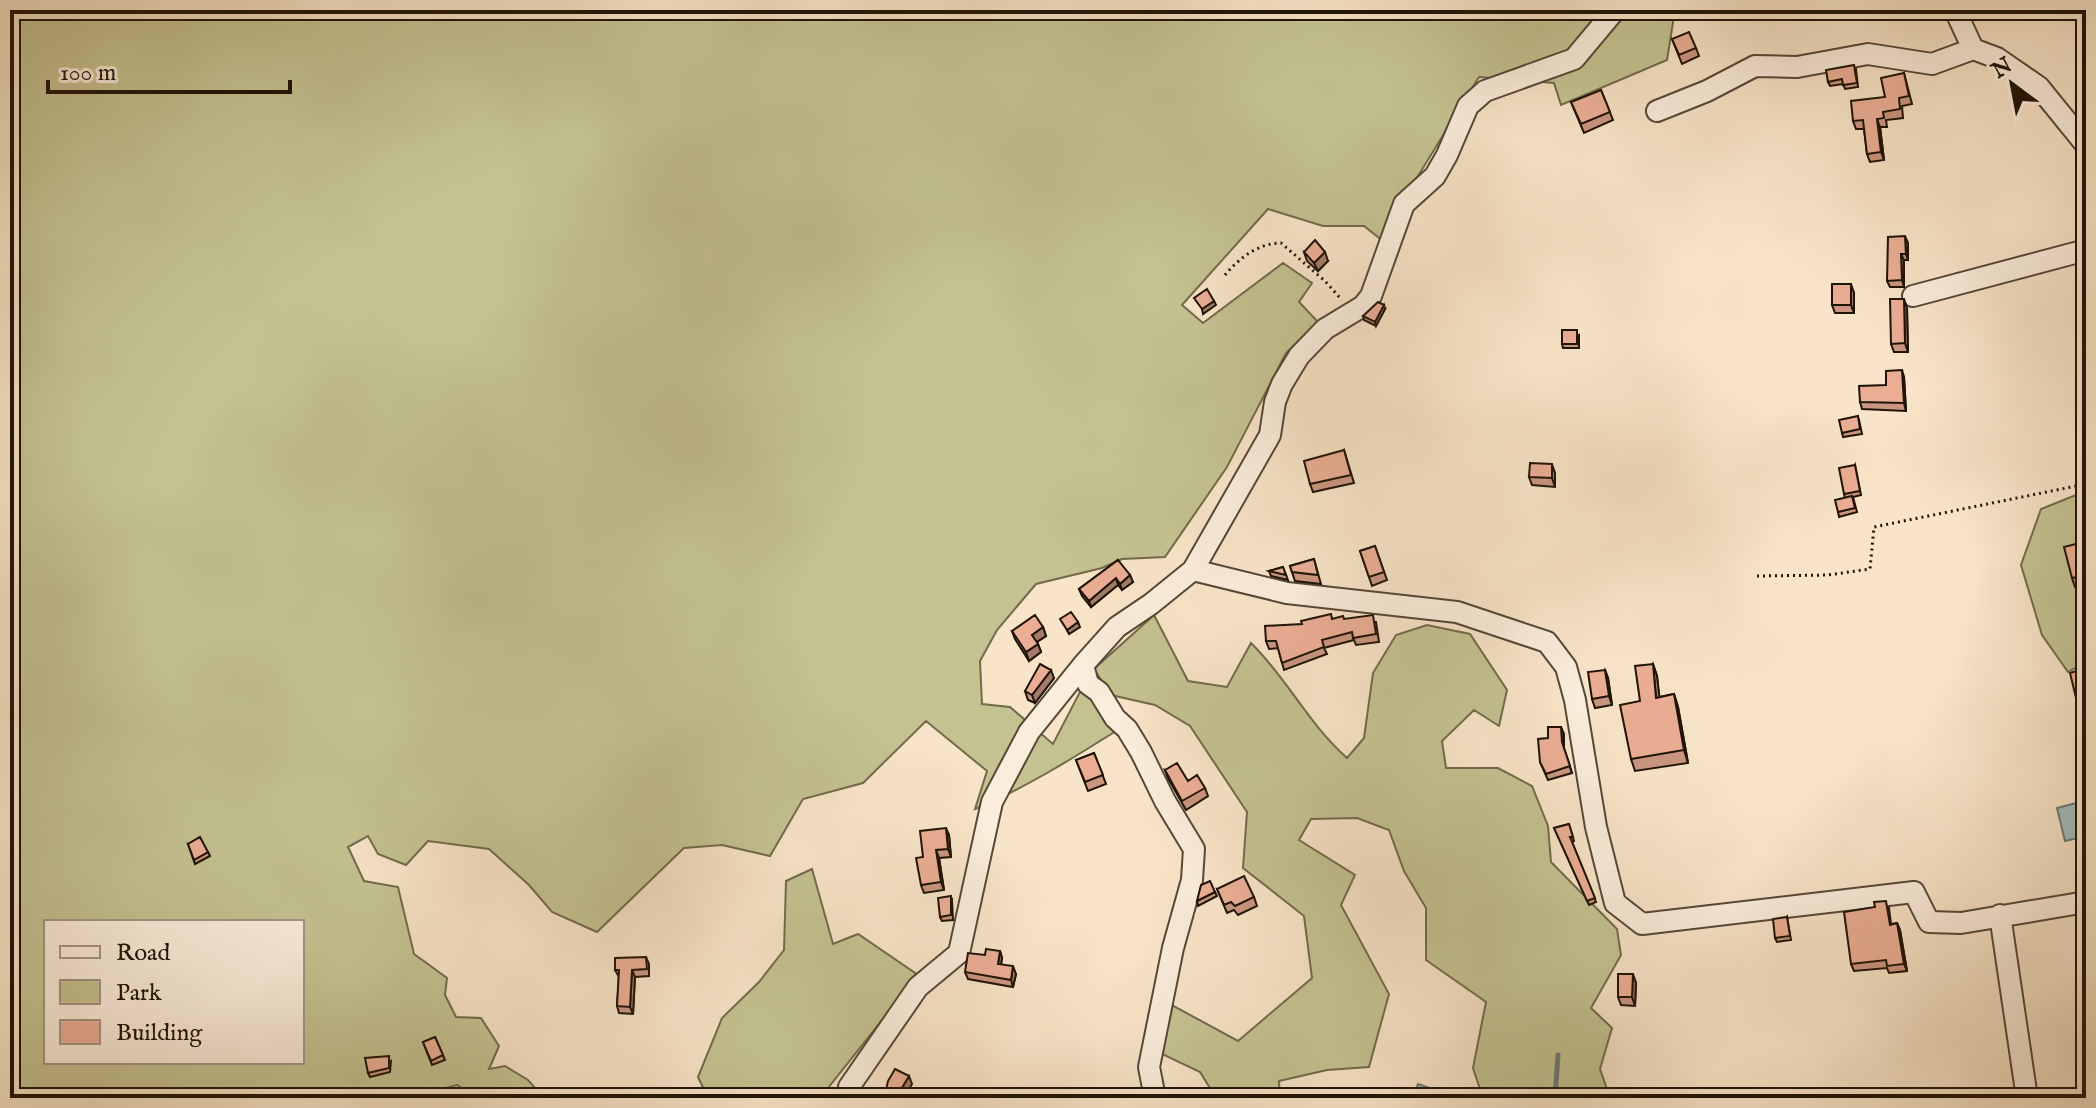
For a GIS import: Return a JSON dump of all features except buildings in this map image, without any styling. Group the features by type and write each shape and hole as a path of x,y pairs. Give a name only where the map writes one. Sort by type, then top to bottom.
{"street":[{"path":"847,1098 849,1087 918,987 959,953 972,905 992,802 1029,732 1117,627 1193,570 1270,435 1275,402 1282,384 1299,356 1325,329 1371,296 1404,204 1435,176 1468,106 1485,91 1574,59 1615,10"},
{"path":"1955,10 1973,49"},
{"path":"1657,111 1707,91 1755,66 1797,67 1868,54 1932,64 1973,49 1997,58 2039,87 2086,145"},
{"path":"1913,296 2086,250"},
{"path":"1193,570 1287,593 1457,612 1547,642 1566,667 1575,700 1596,827 1615,903 1642,924 1914,892 1929,922 1961,923 2086,902"},
{"path":"1083,665 1088,684 1099,692 1115,718 1127,729 1194,849 1192,880 1173,948 1149,1067 1155,1098"},
{"path":"2000,915 2027,1098"}],"path":[{"path":"1225,275 1235,263 1267,243 1281,243 1325,281 1352,312"},
{"path":"1757,576 1828,575 1870,569 1874,527 2086,484"}],"green space":[{"path":"10,10 1675,10 1667,60 1561,105 1554,83 1479,77 1418,176 1384,242 1364,226 1323,226 1268,209 1182,305 1203,323 1283,263 1312,283 1299,302 1318,322 1286,353 1227,467 1165,557 1122,559 1102,568 1036,584 997,630 980,661 982,704 1010,707 1053,744 1082,688 1116,731 1029,783 975,809 987,771 926,721 863,783 803,799 770,856 722,845 684,848 597,932 552,912 529,885 489,849 428,841 406,865 378,854 368,836 348,847 364,881 398,887 414,954 447,978 445,995 456,1017 481,1018 499,1046 489,1069 505,1066 528,1080 544,1098 479,1098 457,1085 408,1098 10,1098"},
{"path":"2086,491 2086,662 2068,672 2042,635 2021,565 2041,509"},
{"path":"1154,615 1188,681 1227,687 1251,643 1321,731 1347,758 1364,738 1373,673 1396,635 1427,625 1470,634 1507,690 1499,726 1474,710 1442,741 1446,768 1498,768 1532,786 1548,826 1551,862 1617,929 1621,955 1591,1008 1612,1028 1600,1069 1610,1098 1483,1098 1473,1068 1486,1002 1426,960 1426,908 1404,871 1389,830 1357,818 1311,819 1299,840 1355,875 1341,905 1389,994 1369,1067 1327,1070 1279,1081 1280,1098 1216,1098 1200,1072 1160,1053 1170,1004 1238,1041 1312,978 1304,916 1243,868 1247,812 1190,726 1155,705 1111,695 1094,669"},
{"path":"812,869 833,944 858,934 918,975 820,1098 708,1098 698,1077 722,1018 759,982 784,950 786,881"}],"water":[{"path":"2080,802 2086,836 2065,841 2057,808"},
{"path":"1418,1084 1450,1095 1449,1098 1413,1098"}],"waterway":[{"path":"1555,1098 1558,1055"}]}
